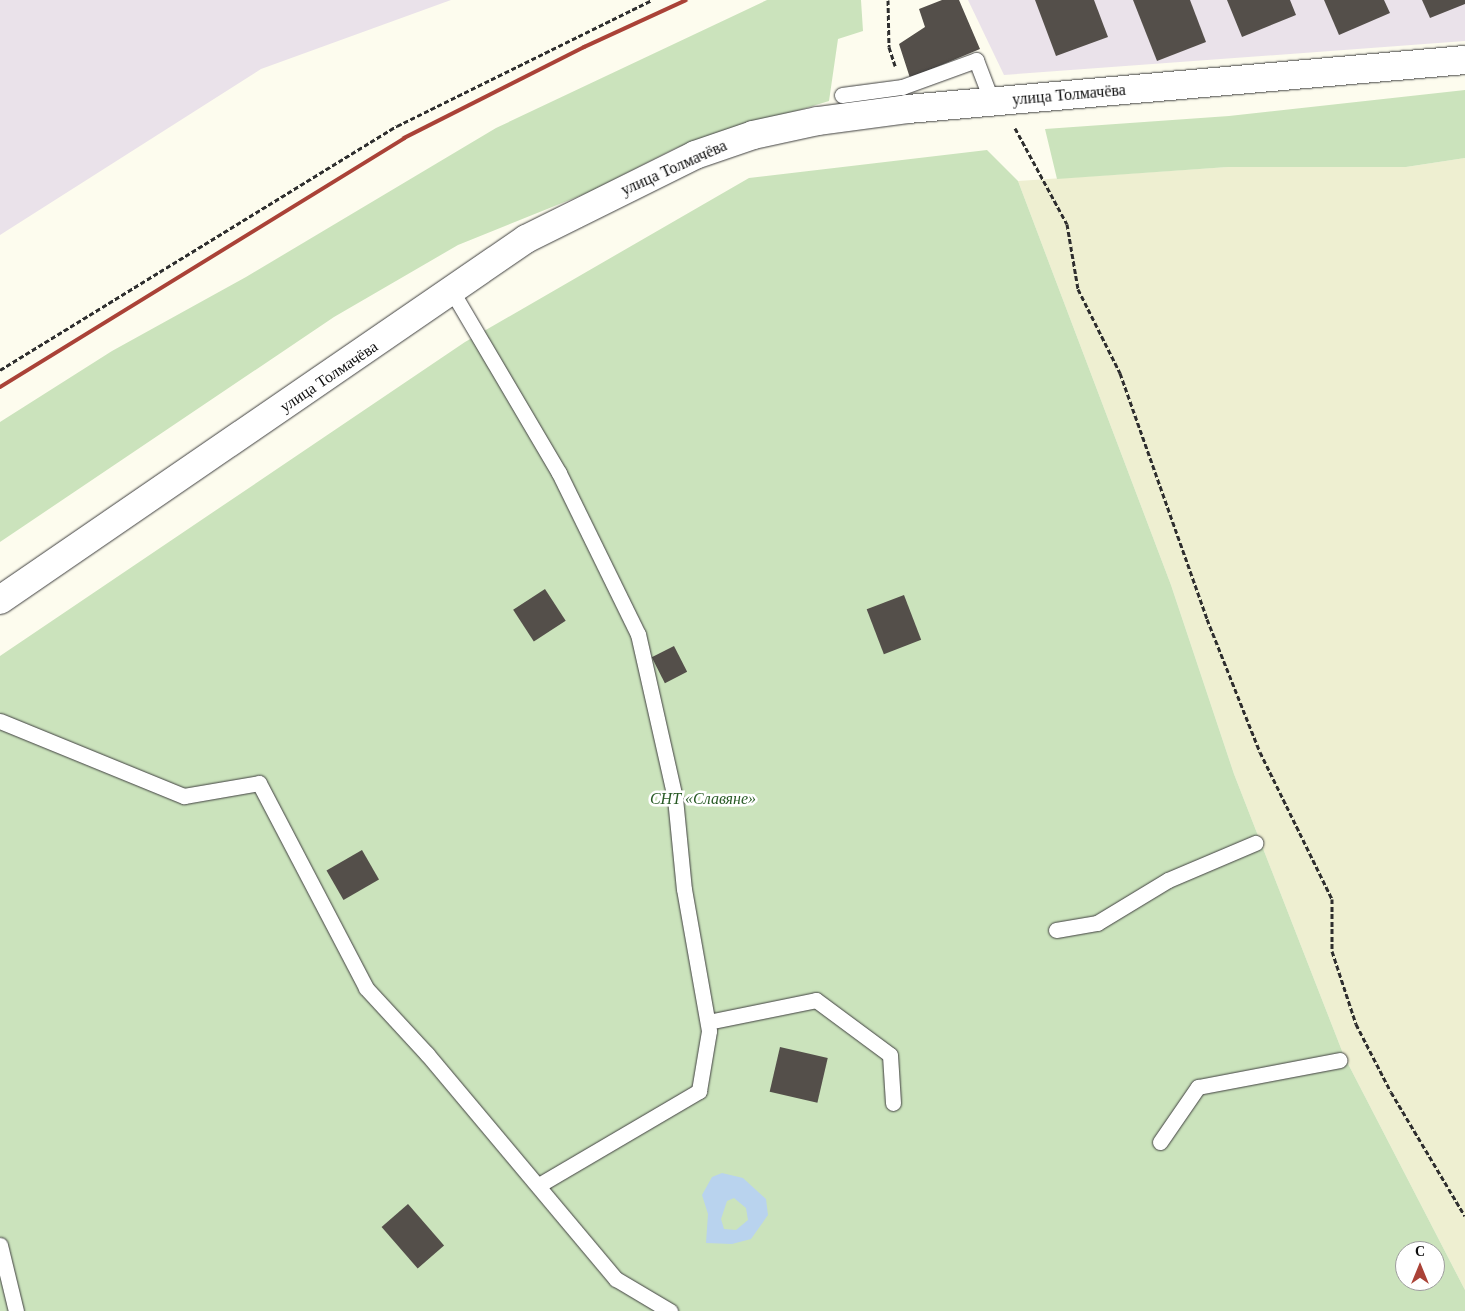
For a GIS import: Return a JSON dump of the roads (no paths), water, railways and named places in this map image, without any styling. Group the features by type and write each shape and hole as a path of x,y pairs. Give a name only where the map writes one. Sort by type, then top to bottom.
{"street":[{"name":"улица Толмачёва","path":"0,600 453,293 526,239 695,155 753,135 818,121 1004,101 1465,60"}],"lane":[{"path":"842,95 902,88 976,60 1004,101"},
{"path":"453,293 559,473 638,634 675,798 684,889 708,1022 700,1091 539,1185"},
{"path":"0,720 184,796 258,783 366,988 539,1185 616,1279 670,1311"},
{"path":"1056,930 1097,923 1168,880 1255,843"},
{"path":"708,1022 816,1000 890,1055 893,1103"},
{"path":"1160,1142 1198,1087 1339,1060"},
{"path":"0,1244 16,1311"}],"water":[{"path":"722,1173 743,1178 766,1199 768,1215 751,1239 732,1244 706,1243 708,1214 702,1195 712,1177","holes":["734,1198 746,1208 748,1220 736,1230 724,1229 721,1219 727,1201"]}],"railway":[{"path":"0,387 404,138 584,47 686,0"}],"park label":[{"name":"СНТ «Славяне»","path":"703,799"}]}
